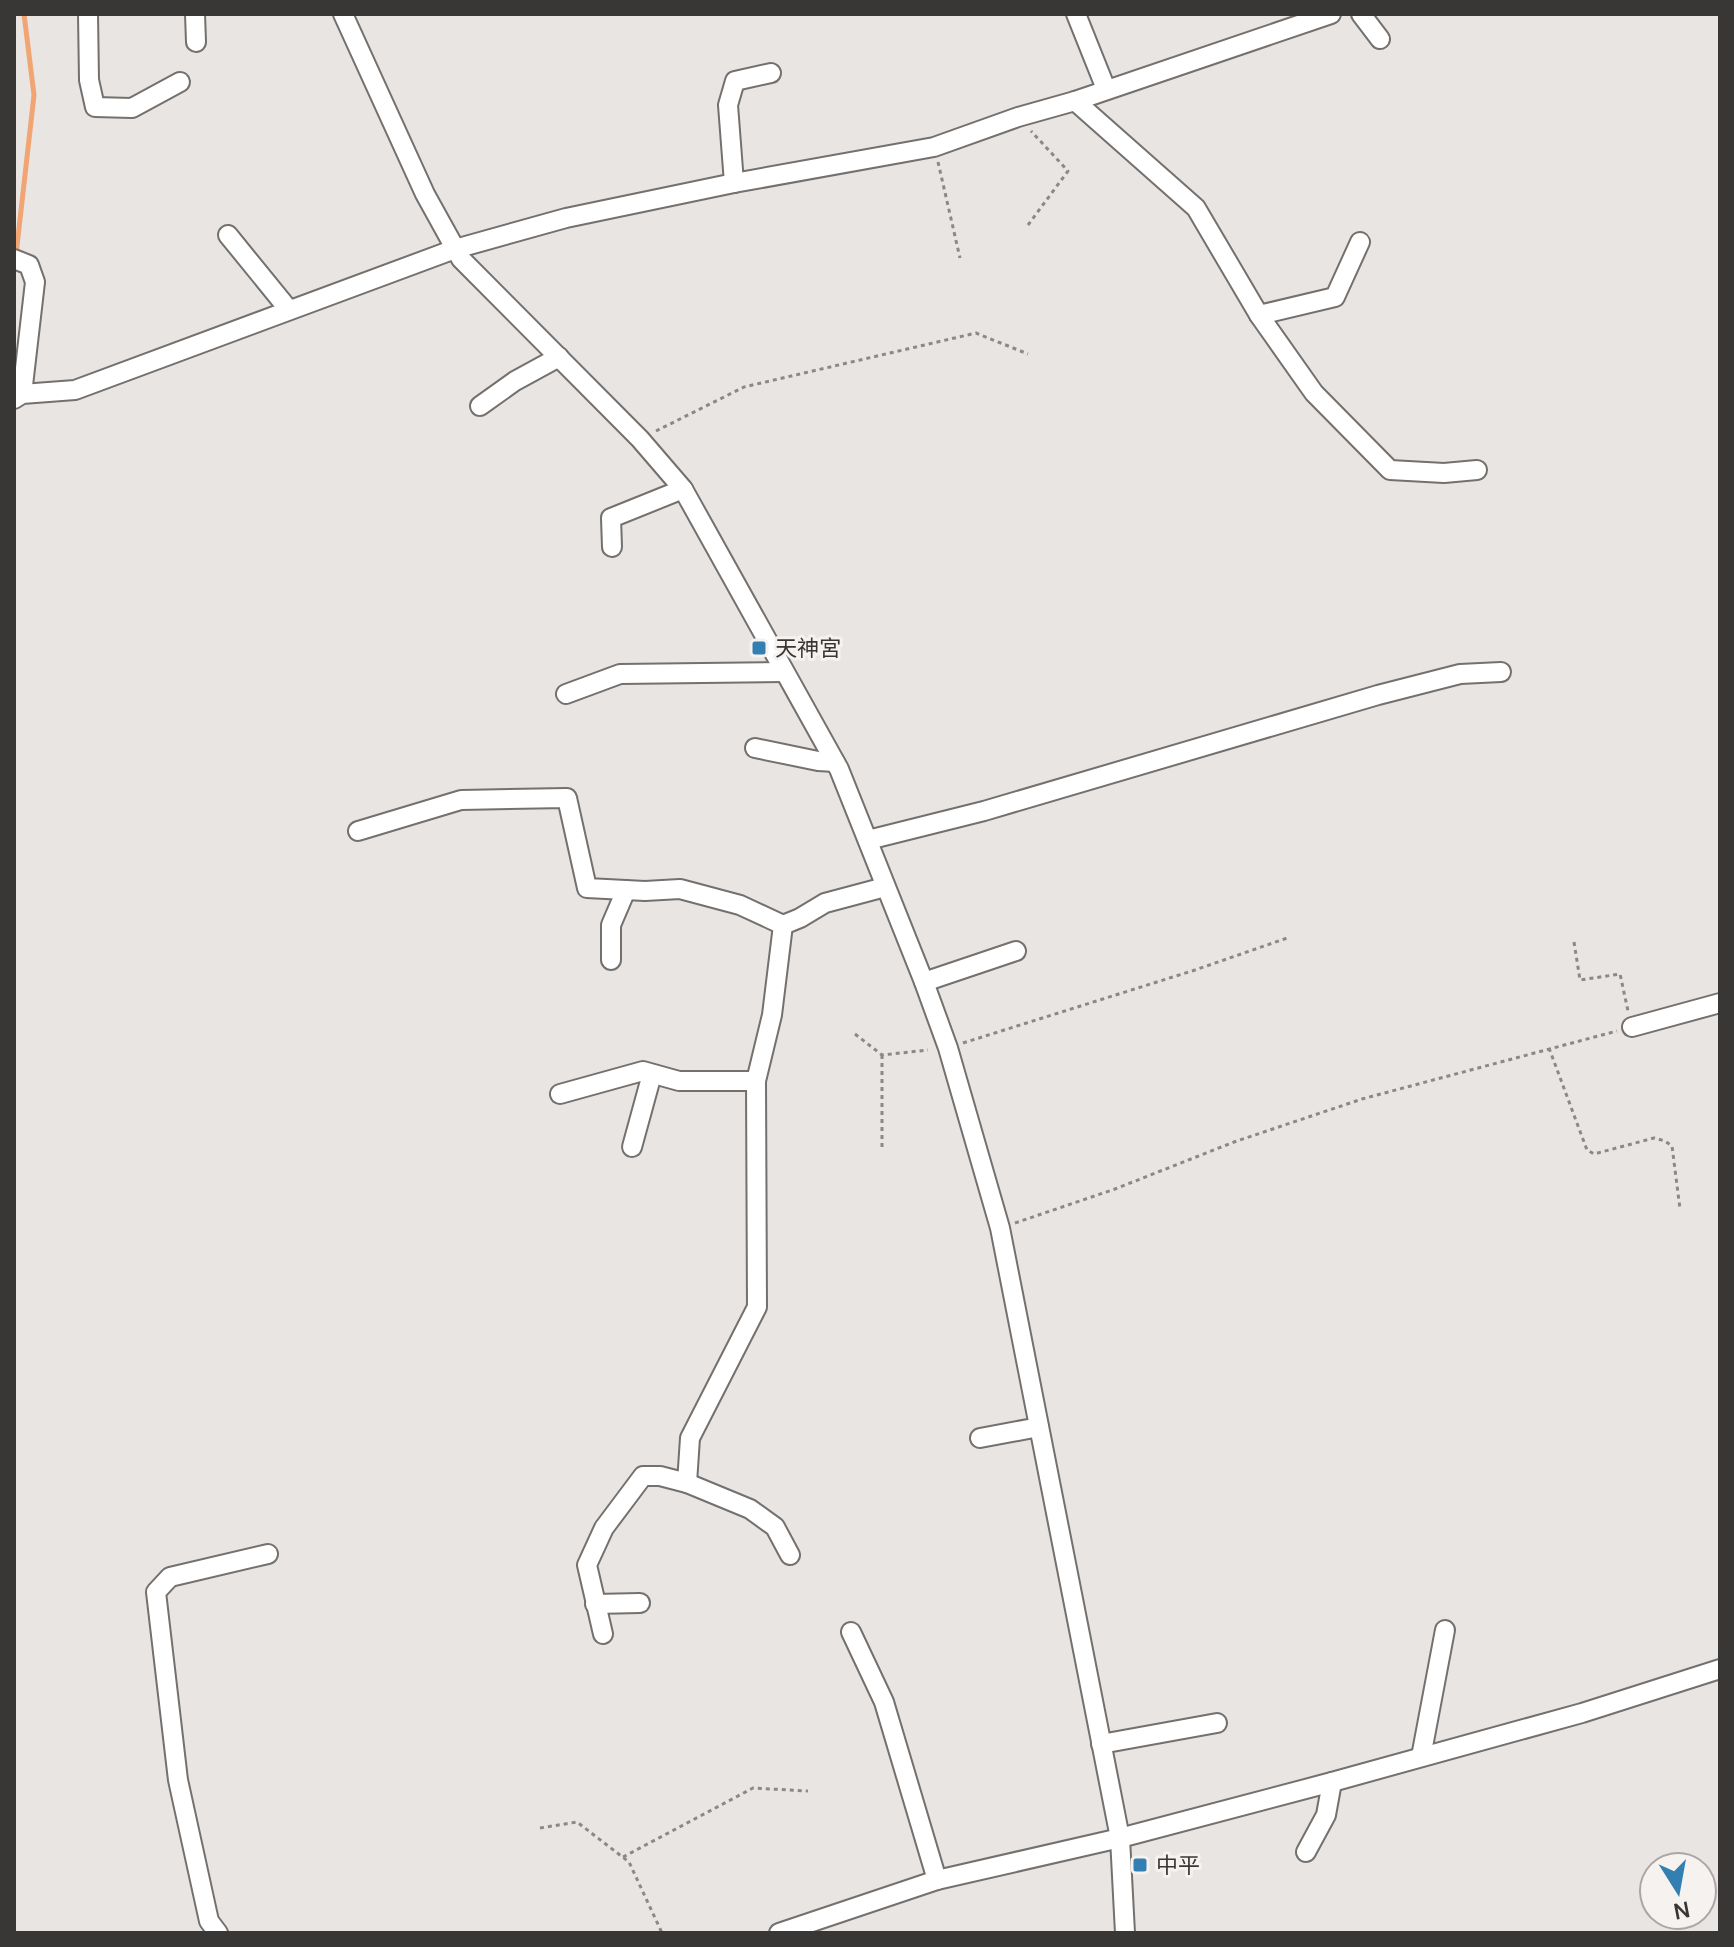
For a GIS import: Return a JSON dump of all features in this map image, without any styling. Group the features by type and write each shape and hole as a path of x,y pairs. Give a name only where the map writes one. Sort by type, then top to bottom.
{"street":[{"path":"88,14 89,80 95,107 132,108 180,82"},
{"path":"195,14 196,42"},
{"path":"343,14 425,194 461,259 640,439 683,489 835,762 868,840 948,1048 1000,1228 1120,1838 1125,1933"},
{"path":"1076,14 1106,89"},
{"path":"14,259 29,265 35,282 18,396 75,390 455,249 566,218 734,183 934,147 1331,14"},
{"path":"1361,14 1380,39"},
{"path":"734,183 728,105 735,81 771,73"},
{"path":"1075,101 1196,208 1259,315 1314,393 1390,470 1444,473 1477,470"},
{"path":"228,235 289,310"},
{"path":"1259,315 1335,297 1360,242"},
{"path":"480,406 515,381 559,357"},
{"path":"612,547 611,518 683,489"},
{"path":"566,694 620,674 784,672"},
{"path":"868,840 984,811 1378,695 1460,674 1501,672"},
{"path":"755,748 835,762"},
{"path":"358,831 461,800 567,798 587,888 680,889 740,905 783,925 825,903 885,887"},
{"path":"611,960 611,925 626,890"},
{"path":"687,1483 690,1438 757,1307 756,1081 772,1015 783,925"},
{"path":"924,982 1016,951"},
{"path":"1632,1027 1720,1003"},
{"path":"560,1094 643,1071 679,1081 756,1081"},
{"path":"632,1147 652,1074"},
{"path":"980,1438 1039,1427"},
{"path":"603,1634 587,1565 604,1528 643,1476 660,1476 687,1483 750,1509 775,1527 790,1555"},
{"path":"218,1933 209,1921 178,1780 156,1592 170,1577 268,1554"},
{"path":"595,1604 640,1603"},
{"path":"1421,1757 1445,1630"},
{"path":"851,1632 884,1702 937,1880"},
{"path":"779,1933 937,1880 1120,1838 1332,1782 1582,1713 1720,1669"},
{"path":"1101,1744 1217,1723"},
{"path":"1306,1852 1326,1815 1332,1782"}],"path":[{"path":"1018,117 1068,171 1028,225"},
{"path":"934,147 960,258"},
{"path":"640,439 744,387 976,333 1028,354"},
{"path":"855,1034 882,1055 948,1048 1290,937"},
{"path":"1000,1228 1115,1189 1234,1142 1362,1099 1632,1027 1620,974 1580,980 1574,942"},
{"path":"1549,1048 1587,1150 1594,1154 1654,1138 1665,1141 1672,1146 1680,1209"},
{"path":"882,1055 882,1150"},
{"path":"623,1857 753,1788 808,1791"},
{"path":"540,1828 577,1822 629,1862 662,1933"}],"waterway":[{"path":"16,255 34,95 24,14"}],"place":[{"name":"天神宮","path":"759,648"},
{"name":"中平","path":"1140,1865"}]}
